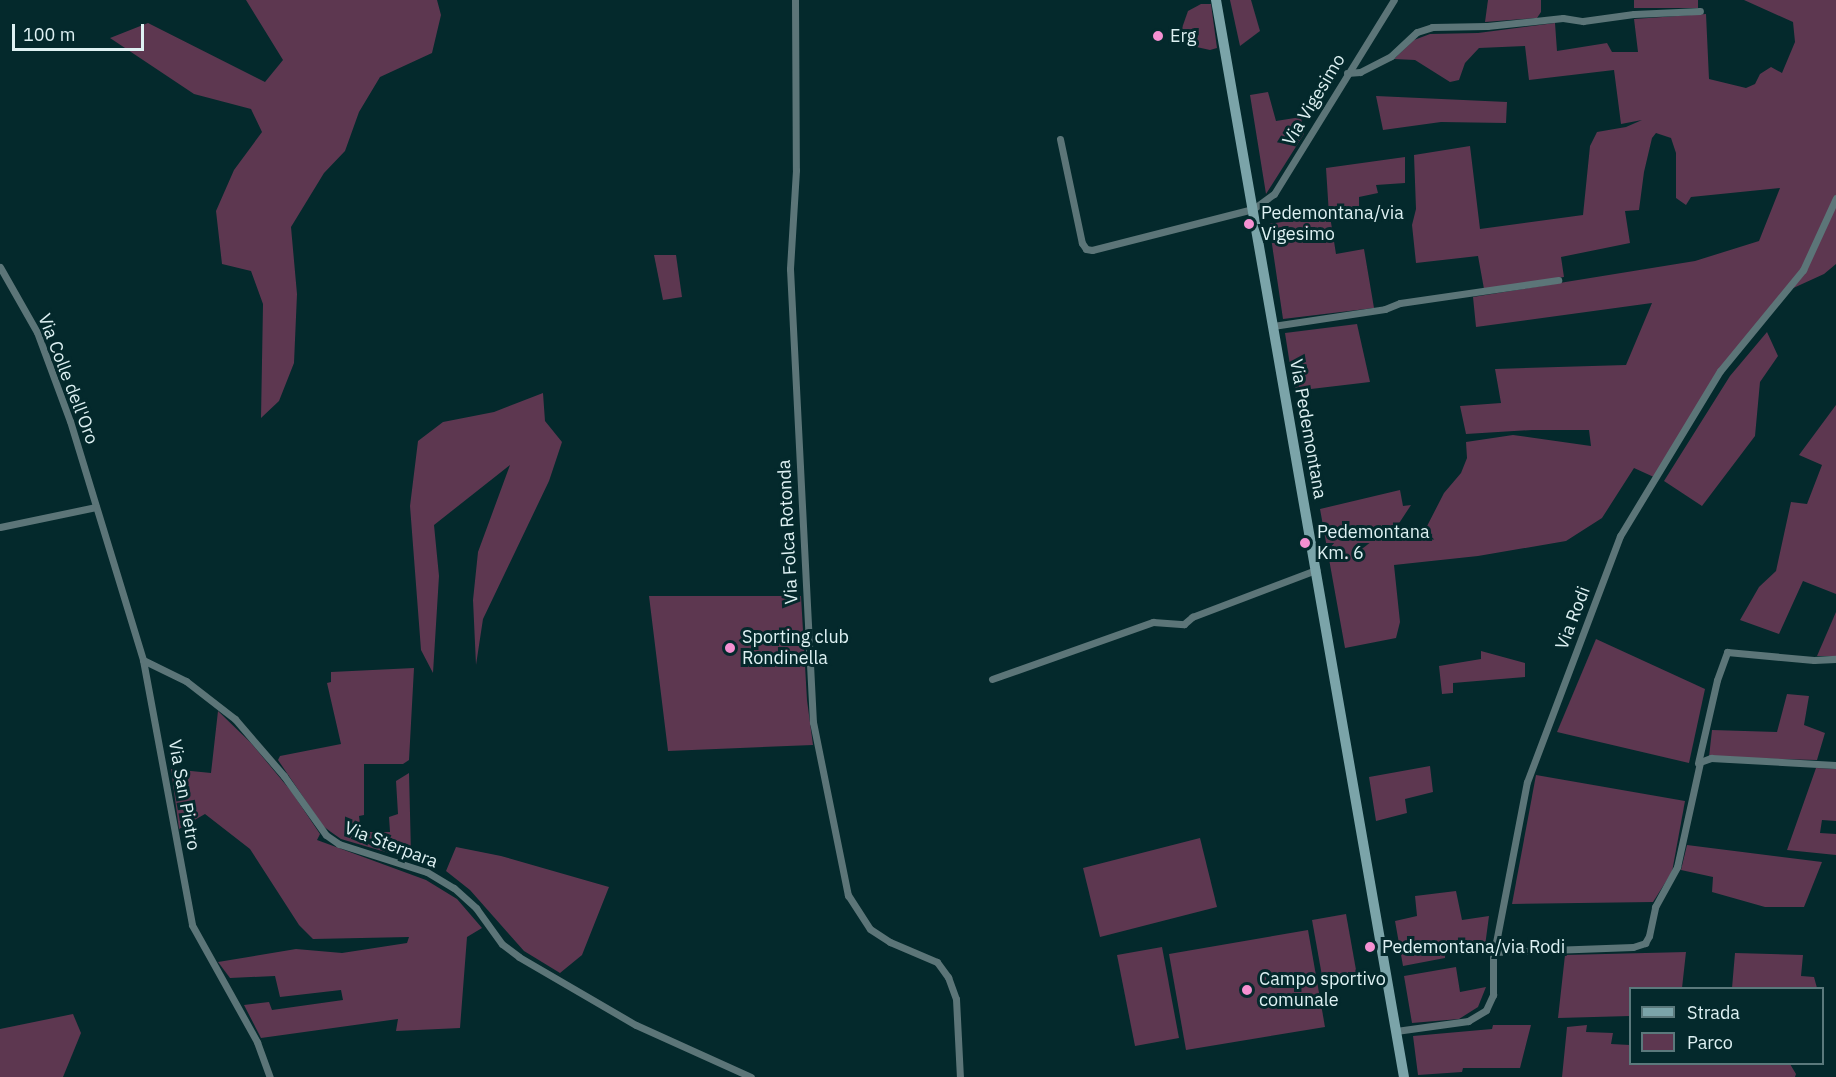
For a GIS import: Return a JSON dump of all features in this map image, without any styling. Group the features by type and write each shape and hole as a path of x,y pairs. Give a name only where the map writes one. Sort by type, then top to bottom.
{"street":[{"name":"Via Folca Rotonda","path":"795,0 796,170 790,269 813,722 848,895 870,929 890,942 937,962 948,977 956,999 960,1077"},
{"name":"Via Pedemontana","path":"1216,0 1404,1077"},
{"name":"Via Vigesimo","path":"1252,209 1274,194 1394,0"},
{"path":"1347,73 1360,72 1391,56 1418,32 1432,27 1487,26 1563,18 1583,21 1635,14 1700,10"},
{"path":"1060,139 1082,243 1086,249 1092,250 1252,209"},
{"name":"Via Rodi","path":"1396,1031 1468,1021 1486,1010 1492,995 1494,952 1527,782 1620,536 1720,371 1812,256 1836,198"},
{"name":"Via Colle dell'Oro","path":"0,267 32,322 47,356 70,421 96,507"},
{"path":"1273,326 1385,309 1400,303 1558,280"},
{"path":"0,527 96,507"},
{"name":"Via San Pietro","path":"96,507 143,660 192,925 257,1042 270,1077"},
{"path":"992,679 1153,622 1184,624 1192,617 1316,570"},
{"path":"1494,952 1633,947 1645,943 1649,936 1657,901 1677,867 1717,680 1727,652 1814,660 1836,659"},
{"name":"Via Sterpara","path":"143,660 186,681 235,719 285,776 326,835 339,844 436,878 454,888 476,908 502,944 519,957 644,1029 751,1077"},
{"path":"1698,766 1700,762 1711,758 1836,765"}],"green space":[{"path":"246,0 437,0 441,15 432,53 380,77 359,112 345,151 324,173 291,227 297,294 294,363 279,401 261,418 263,304 251,271 222,264 216,211 234,170 262,132 251,109 194,94 110,38 148,23 265,82 283,60"},
{"path":"1230,0 1251,0 1260,31 1240,46"},
{"path":"1488,0 1541,0 1541,12 1537,18 1485,22"},
{"path":"1634,0 1698,0 1698,8 1634,8"},
{"path":"1744,0 1836,0 1836,264 1824,274 1789,290 1720,371 1656,478 1634,468 1602,518 1566,541 1478,556 1394,565 1400,622 1396,638 1345,648 1320,509 1400,490 1403,506 1411,505 1392,534 1424,532 1444,493 1461,473 1467,458 1466,442 1513,435 1591,446 1589,430 1532,430 1466,434 1460,406 1501,403 1495,369 1626,365 1652,303 1476,327 1473,297 1695,261 1759,241 1780,188 1691,197 1686,205 1676,198 1676,153 1671,138 1656,133 1652,138 1644,172 1639,210 1625,211 1630,243 1561,257 1564,277 1484,289 1478,256 1416,263 1412,225 1416,209 1414,155 1470,146 1480,229 1583,215 1590,146 1597,132 1626,127 1642,120 1621,124 1614,70 1529,80 1525,46 1479,48 1465,63 1459,80 1450,82 1415,60 1394,59 1414,40 1430,34 1478,33 1555,23 1557,51 1607,43 1612,52 1638,52 1634,19 1706,14 1709,79 1746,88 1755,84 1760,74 1771,67 1782,73 1795,42 1793,22"},
{"path":"1201,4 1211,4 1217,48 1210,50 1192,46 1182,28 1188,11"},
{"path":"1268,92 1276,121 1301,117 1304,134 1266,194 1250,95"},
{"path":"1376,96 1507,102 1506,123 1441,122 1383,130"},
{"path":"1405,157 1405,183 1376,185 1378,193 1359,197 1359,211 1330,216 1336,254 1364,249 1374,308 1283,319 1269,224 1329,215 1326,168"},
{"path":"654,255 676,255 682,297 663,300"},
{"path":"1357,324 1370,382 1294,391 1285,333"},
{"path":"1767,332 1778,356 1760,382 1755,436 1702,506 1664,481 1730,376"},
{"path":"543,393 545,421 562,442 549,481 483,619 476,665 473,600 478,552 510,465 434,525 439,576 433,673 421,650 410,506 418,441 443,422 494,412"},
{"path":"1836,405 1836,594 1803,581 1779,634 1740,620 1759,587 1776,571 1791,502 1807,504 1822,465 1799,455"},
{"name":"Sporting club Rondinella","path":"649,596 801,596 807,700 813,745 668,751"},
{"path":"1836,612 1836,656 1817,656"},
{"path":"1596,639 1705,689 1689,763 1557,732"},
{"path":"1481,651 1525,663 1525,677 1453,683 1453,693 1442,694 1439,666 1481,659"},
{"path":"414,668 409,760 403,764 364,764 364,815 359,816 361,832 390,832 389,817 398,814 396,781 409,773 411,853 406,858 341,839 323,826 278,760 280,756 341,744 327,683 331,682 331,672"},
{"path":"1787,694 1809,696 1804,725 1825,733 1817,760 1709,757 1712,730 1777,732"},
{"path":"218,711 251,743 291,791 320,834 317,840 426,880 457,899 482,928 467,937 460,1028 396,1031 398,1019 261,1038 244,1005 269,1002 272,1010 343,1000 341,990 280,997 275,976 230,978 218,962 296,949 342,953 407,943 409,937 313,939 299,925 250,849 205,814 179,829 171,769 211,773"},
{"path":"1430,766 1433,792 1405,799 1407,813 1376,821 1369,777"},
{"path":"1816,768 1836,769 1836,821 1822,820 1820,833 1836,834 1836,855 1787,850"},
{"path":"1536,775 1685,801 1672,872 1653,902 1512,904"},
{"path":"1200,838 1217,907 1100,937 1083,868"},
{"path":"1687,845 1822,862 1804,907 1765,907 1712,892 1713,877 1681,870"},
{"path":"456,847 501,856 609,887 582,955 560,973 524,951 470,890 446,871"},
{"path":"1456,891 1462,920 1489,916 1485,946 1445,952 1445,958 1403,966 1395,921 1417,916 1415,896"},
{"path":"1346,914 1358,981 1324,987 1312,920"},
{"name":"Campo sportivo comunale","path":"1308,930 1325,1027 1186,1050 1169,954"},
{"path":"1162,947 1179,1038 1135,1046 1117,955"},
{"path":"1686,952 1682,987 1629,987 1629,1016 1558,1018 1565,955"},
{"path":"1735,953 1803,955 1801,976 1814,977 1817,987 1732,987"},
{"path":"1456,967 1460,992 1486,987 1478,1007 1459,1019 1412,1023 1404,976"},
{"path":"73,1014 81,1033 63,1077 0,1077 0,1029"},
{"path":"1493,1025 1531,1025 1520,1068 1463,1068 1462,1072 1418,1075 1413,1036 1492,1029"},
{"path":"1587,1025 1586,1032 1613,1033 1611,1044 1629,1045 1629,1065 1791,1065 1796,1074 1795,1077 1562,1077 1567,1027"}],"place":[{"name":"Erg","path":"1158,36"},
{"name":"Pedemontana/via Vigesimo","path":"1249,224"},
{"name":"Pedemontana Km. 6","path":"1305,543"},
{"name":"Sporting club Rondinella","path":"730,648"},
{"name":"Pedemontana/via Rodi","path":"1370,947"},
{"name":"Campo sportivo comunale","path":"1247,990"}]}
